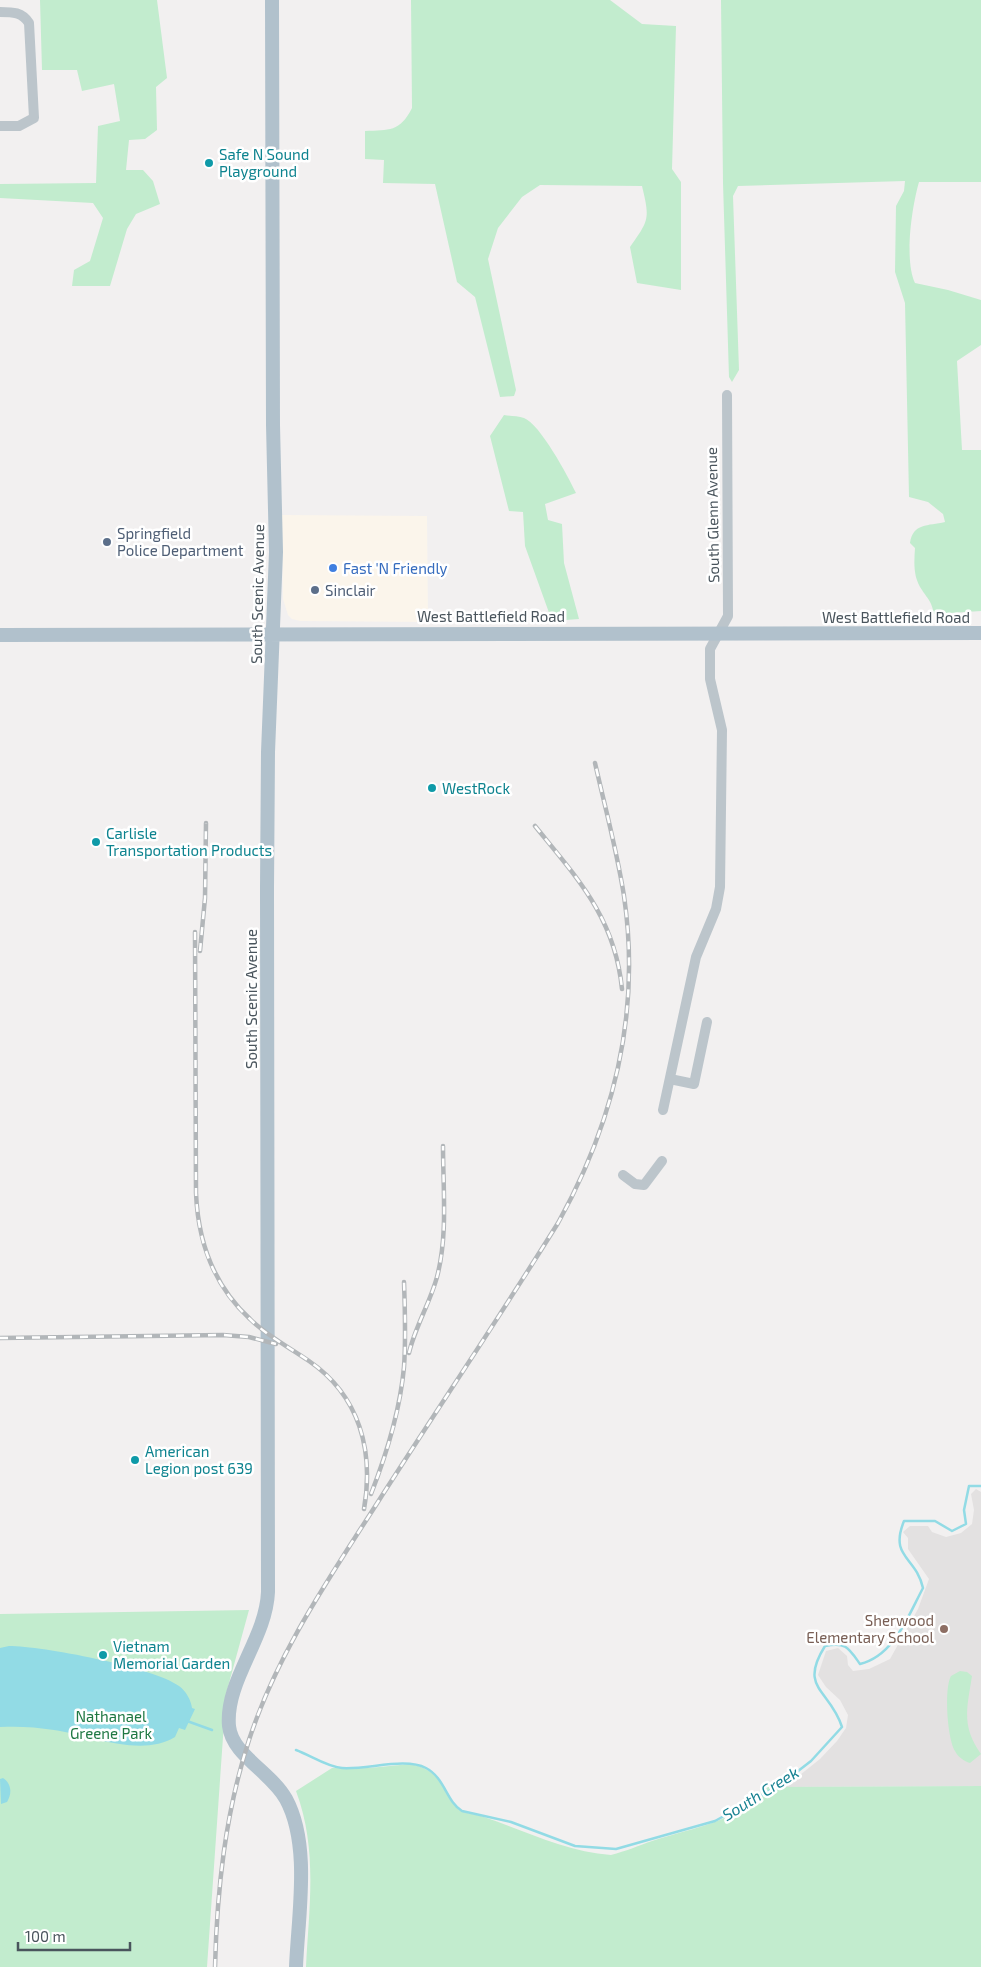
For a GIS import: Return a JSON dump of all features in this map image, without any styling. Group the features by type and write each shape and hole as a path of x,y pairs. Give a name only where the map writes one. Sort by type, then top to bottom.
{"main road":[{"name":"South Scenic Avenue","path":"272,0 275,633 268,752 268,1592 265,1617 231,1699 229,1720 235,1744 276,1784 293,1814 297,1831 300,1868 296,1967"},
{"name":"West Battlefield Road","path":"0,635 981,633"}],"street":[{"path":"0,12 24,15 30,23 34,118 19,126 0,126"},
{"name":"South Glenn Avenue","path":"663,1110 696,957 716,909 720,887 722,730 710,678 710,649 728,616 727,395"},
{"path":"670,1079 694,1084 707,1022"},
{"path":"623,1175 635,1184 644,1185 662,1162"}],"shaded area":[{"path":"282,515 427,516 428,622 300,621 292,619 288,615 283,599"},
{"name":"Sherwood Elementary School","path":"976,1489 981,1492 981,1786 785,1787 820,1759 846,1728 848,1715 840,1700 826,1687 818,1675 826,1651 838,1648 847,1656 848,1665 853,1671 869,1669 890,1659 918,1609 929,1579 908,1549 908,1538 903,1532 910,1526 928,1526 932,1532 946,1537 961,1533 972,1524 974,1510 971,1494"}],"green space":[{"path":"40,0 157,0 167,78 156,87 157,130 145,139 129,140 126,170 143,170 153,181 160,204 136,214 127,229 110,286 72,286 74,270 90,261 103,218 93,203 0,198 0,184 96,183 98,126 120,121 114,84 82,91 77,70 42,70"},
{"path":"411,0 610,0 642,24 676,26 672,169 681,182 681,290 637,283 630,247 641,231 646,219 647,213 642,186 540,185 522,197 498,228 488,259 516,390 514,396 500,397 475,297 457,282 435,184 383,183 384,160 365,159 365,131 387,130 398,126 408,116 412,108"},
{"path":"721,0 981,0 981,182 919,182 910,233 910,261 915,283 981,300 981,345 957,361 962,450 981,450 981,611 934,614 931,603 919,585 914,564 915,548 910,543 914,532 922,526 945,522 943,514 928,502 909,497 905,303 895,272 896,206 904,191 905,181 738,186 733,196 739,370 732,382 729,377 723,183"},
{"path":"504,415 524,418 538,430 553,451 576,493 545,504 548,520 562,524 564,563 579,619 552,621 525,546 523,512 509,511 490,436"},
{"name":"Nathanael Greene Park","path":"249,1610 226,1694 207,1967 0,1967 0,1614"},
{"path":"960,1671 967,1672 972,1676 967,1717 970,1734 981,1754 970,1763 961,1758 955,1751 948,1725 947,1702 949,1682 951,1676"},
{"path":"411,1764 435,1775 454,1805 461,1811 484,1817 578,1850 611,1855 728,1816 742,1809 766,1787 981,1786 981,1967 306,1967 310,1900 310,1857 303,1813 296,1791 332,1768 369,1768"}],"water":[{"path":"9,1646 97,1659 146,1672 179,1686 188,1696 192,1708 195,1709 185,1730 179,1728 175,1737 162,1743 147,1745 115,1743 47,1729 0,1727 0,1648"},
{"path":"3,1778 10,1786 10,1796 7,1802 1,1804 0,1779"}],"waterway":[{"name":"South Creek","path":"296,1750 325,1763 342,1768 397,1764 417,1765 426,1768 442,1783 452,1801 462,1811 511,1822 575,1846 616,1849 715,1821 780,1785 811,1761 842,1727 837,1714 815,1681 817,1660 825,1646 842,1645 846,1647 860,1664 872,1660 891,1644 899,1634 923,1588 920,1577 905,1556 900,1543 900,1533 904,1521 935,1521 952,1531 966,1524 964,1510 969,1486 981,1486"},
{"name":"South Creek","path":"187,1721 212,1730"}],"railway":[{"path":"215,1967 220,1881 228,1824 249,1740 274,1678 305,1618 322,1590 558,1223 578,1185 608,1106 625,1024 629,982 628,939 621,879 595,763"},
{"path":"200,951 205,898 206,823"},
{"path":"535,826 580,882 603,920 612,941 622,989"},
{"path":"195,932 196,1193 197,1211 204,1245 217,1277 237,1306 264,1331 309,1361 341,1391 359,1426 364,1446 367,1466 364,1509"},
{"path":"409,1353 434,1287 443,1245 443,1146"},
{"path":"371,1494 392,1432 402,1383 405,1346 404,1282"},
{"path":"0,1338 223,1335 249,1337 276,1344"}],"place":[{"name":"Safe N Sound Playground","path":"209,163"},
{"name":"Springfield Police Department","path":"107,542"},
{"name":"Fast 'N Friendly","path":"333,568"},
{"name":"Sinclair","path":"315,590"},
{"name":"WestRock","path":"432,788"},
{"name":"Carlisle Transportation Products","path":"96,842"},
{"name":"American Legion post 639","path":"135,1460"},
{"name":"Sherwood Elementary School","path":"944,1629"},
{"name":"Vietnam Memorial Garden","path":"103,1655"}]}
